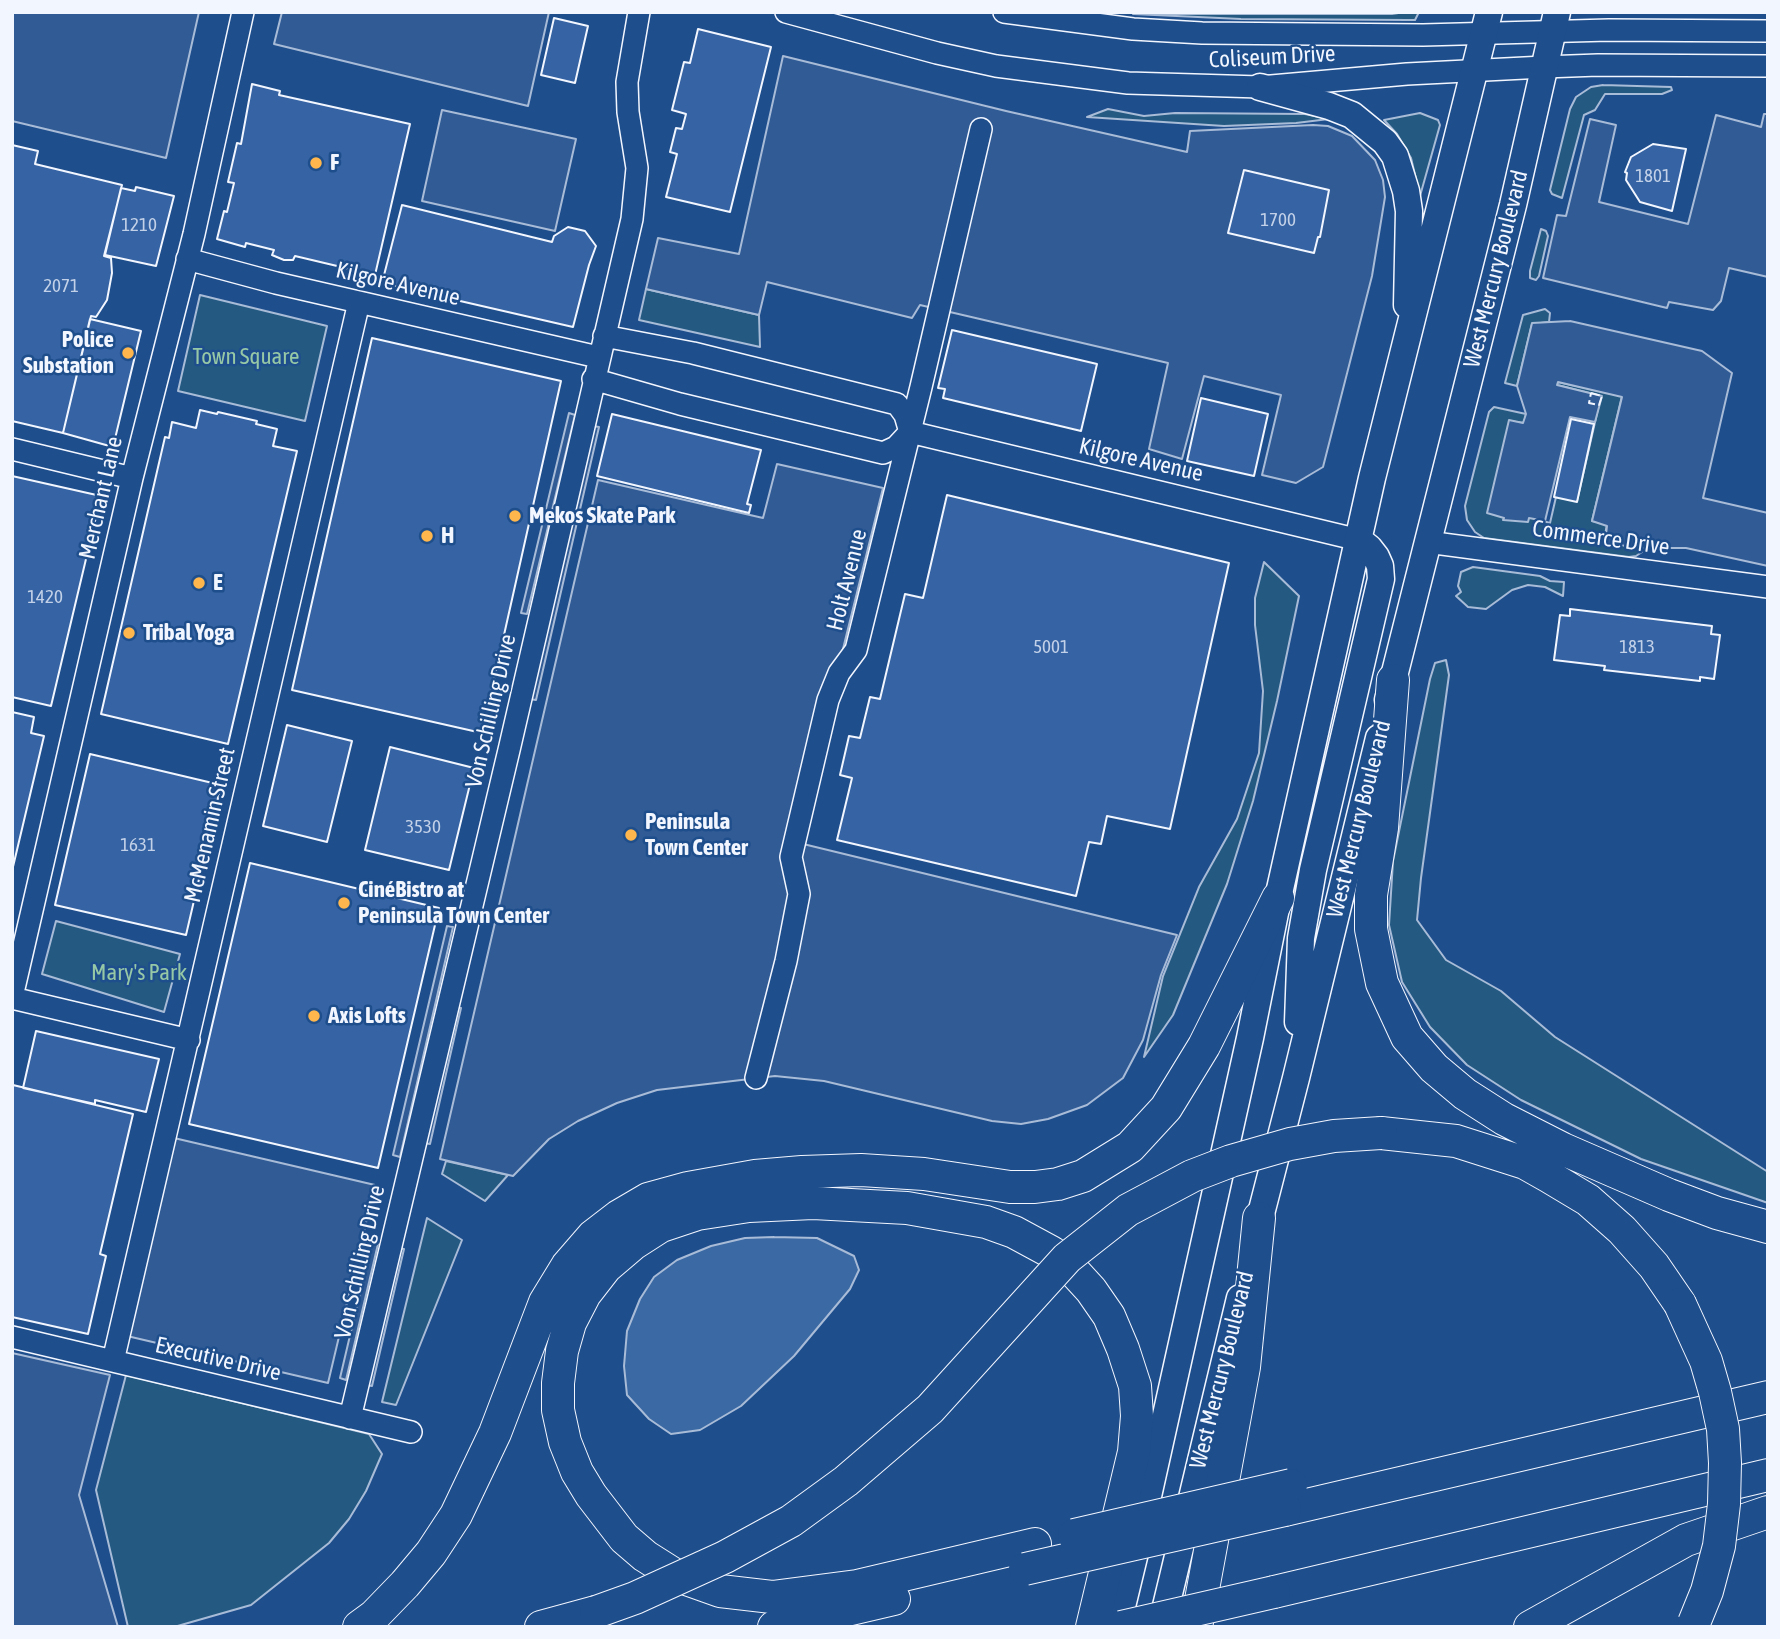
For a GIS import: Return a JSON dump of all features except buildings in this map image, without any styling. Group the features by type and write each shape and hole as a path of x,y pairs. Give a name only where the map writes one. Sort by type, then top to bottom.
{"highway":[{"path":"1393,680 1382,828 1371,895 1371,929 1382,982 1408,1037 1434,1068 1455,1086 1504,1119 1573,1154 1669,1195 1717,1213 1768,1227"},
{"path":"359,1627 374,1616 405,1584 431,1553 456,1515 495,1433 545,1302 567,1266 593,1236 648,1199 688,1188 755,1176 861,1170 924,1174 1010,1187 1035,1187 1083,1176 1130,1147 1166,1108 1204,1046 1278,898"},
{"path":"541,1627 635,1598 725,1557 791,1521 846,1481 930,1409 1067,1258 1128,1210 1192,1176 1240,1158 1290,1144 1334,1136 1381,1133 1456,1141 1525,1163 1548,1176 1588,1200 1622,1230 1654,1266 1680,1304 1706,1361 1723,1429 1725,1463 1719,1546 1707,1591 1693,1625"},
{"path":"1030,1557 857,1586 772,1597 720,1591 675,1575 645,1556 624,1538 591,1495 577,1472 565,1442 558,1410 560,1362 570,1323 585,1294 606,1267 633,1244 661,1226 698,1214 749,1206 813,1203 941,1213 986,1222 1014,1232 1051,1252 1084,1282 1109,1316 1135,1386 1137,1416 1134,1452 1092,1627"},
{"path":"1196,1627 1244,1367 1259,1218"},
{"path":"774,1627 1030,1557 1288,1497 1412,1480 1768,1397"},
{"path":"1119,1627 1768,1475"},
{"path":"1531,1627 1686,1541 1768,1512"}],"main road":[{"name":"West Mercury Boulevard","path":"1161,1627 1259,1218 1513,205 1555,22"},
{"name":"West Mercury Boulevard","path":"1119,1627 1372,478 1487,23"},
{"path":"1260,87 1352,115 1385,142 1395,156 1409,211 1407,346"},
{"path":"1296,1078 1301,938 1316,856 1381,579 1376,557 1359,540"}],"street":[{"name":"Merchant Lane","path":"12,997 132,478 187,260 243,12"},
{"name":"Von Schilling Drive","path":"350,1418 629,231 636,183 636,153 626,100 629,62 639,12"},
{"name":"Coliseum Drive","path":"786,12 937,53 996,66 1128,83 1260,87 1407,74 1545,67 1768,66"},
{"name":"Coliseum Drive","path":"1004,12 1133,29 1202,33 1555,22 1768,31"},
{"name":"Holt Avenue","path":"756,1079 786,961 799,894 792,857 828,700 839,673 856,650 981,129"},
{"name":"Kilgore Avenue","path":"187,260 598,357"},
{"name":"McMenamin Street","path":"113,1361 359,302"},
{"path":"593,379 680,404 883,453 896,447 910,432 905,415 897,404 693,353 604,336"},
{"name":"Kilgore Avenue","path":"910,432 1359,540"},
{"path":"12,449 132,478"},
{"name":"Commerce Drive","path":"1427,542 1768,587"},
{"path":"12,997 189,1040"},
{"name":"Executive Drive","path":"12,1337 411,1432"}],"green space":[{"path":"1419,12 1415,20 1241,19 1133,14 1392,14"},
{"path":"1591,87 1671,87 1672,90 1662,94 1605,94 1595,110 1584,115 1562,198 1552,194 1550,190 1570,109 1576,97"},
{"path":"1108,109 1144,116 1175,113 1305,114 1329,119 1224,126 1087,117"},
{"path":"1420,113 1438,120 1440,125 1420,196 1411,158 1397,134 1384,120"},
{"path":"1541,229 1546,231 1548,236 1536,280 1530,278 1530,271"},
{"path":"646,289 759,315 760,347 639,320"},
{"name":"Town Square","path":"200,295 327,326 305,421 178,391"},
{"path":"1545,309 1550,313 1549,322 1532,324 1517,386 1505,383 1523,315"},
{"path":"1558,382 1622,396 1592,521 1607,524 1604,541 1640,546 1642,552 1636,556 1484,538 1475,532 1467,520 1465,506 1489,412 1494,407 1526,414 1524,423 1509,421 1529,517 1550,523 1556,497 1577,501 1601,396 1557,385"},
{"path":"1264,562 1299,596 1253,801 1227,884 1173,1015 1144,1057 1163,976 1199,887 1237,819 1259,753 1263,691 1255,625 1255,598"},
{"path":"1473,567 1564,582 1563,596 1545,587 1528,585 1512,590 1486,609 1468,607 1456,596 1461,592 1458,586 1461,572"},
{"path":"1446,660 1449,675 1417,920 1446,960 1501,991 1555,1037 1768,1172 1768,1203 1641,1159 1521,1100 1467,1065 1430,1027 1402,982 1389,925 1393,861 1430,679 1435,663"},
{"name":"Mary's Park","path":"56,921 180,954 164,1012 42,974"},
{"path":"446,1161 508,1175 485,1201 442,1174"},
{"path":"427,1218 462,1240 396,1405 382,1402"},
{"path":"126,1375 369,1434 382,1454 366,1491 349,1519 329,1543 251,1605 174,1627 128,1627 96,1490"}],"shaded area":[{"path":"12,12 199,12 166,158 12,121"},
{"path":"282,12 549,12 528,106 274,44"},
{"path":"783,56 1187,152 1190,131 1313,125 1328,126 1352,136 1375,160 1383,180 1385,197 1372,276 1323,467 1296,483 1262,475 1281,395 1204,376 1182,459 1149,449 1168,363 920,305 912,318 767,282 759,315 646,289 658,238 739,254"},
{"path":"442,110 576,139 555,231 422,201"},
{"path":"1764,114 1768,114 1768,277 1729,268 1721,301 1713,310 1669,302 1667,308 1543,278 1557,215 1566,216 1590,119 1616,125 1599,202 1688,224 1716,115 1761,127"},
{"path":"1570,321 1702,351 1732,373 1703,498 1768,513 1768,566 1686,548 1640,548 1605,543 1607,526 1592,521 1622,397 1558,382 1557,385 1602,396 1595,422 1570,417 1545,521 1529,518 1528,522 1503,520 1504,518 1487,513 1509,420 1523,423 1526,414 1517,386 1532,323"},
{"path":"569,413 575,415 527,614 521,613"},
{"path":"593,426 599,427 536,700 529,699"},
{"path":"777,464 883,488 795,842 1177,935 1161,975 1143,1040 1123,1078 1087,1105 1048,1119 1021,1124 992,1121 824,1081 775,1076 657,1090 617,1103 578,1121 549,1139 513,1176 440,1159 598,480 763,518"},
{"path":"447,926 453,927 400,1157 393,1155"},
{"path":"455,1007 461,1008 430,1144 424,1143"},
{"path":"174,1138 375,1185 328,1383 127,1336"},
{"path":"745,1238 817,1238 854,1256 859,1270 850,1289 794,1356 741,1406 700,1430 671,1434 649,1419 627,1395 624,1366 627,1331 640,1299 654,1277 677,1260 711,1246"},
{"path":"372,1242 378,1244 346,1380 340,1378"},
{"path":"398,1248 404,1249 372,1386 366,1385"},
{"path":"12,1353 110,1375 79,1495 118,1627 12,1627"}],"fence":[{"path":"1591,393 1602,396 1599,405 1589,403 1591,393"}],"place":[{"name":"F","path":"316,163"},
{"name":"Police Substation","path":"128,353"},
{"name":"Mekos Skate Park","path":"515,516"},
{"name":"H","path":"427,536"},
{"name":"E","path":"199,583"},
{"name":"Tribal Yoga","path":"129,633"},
{"name":"Peninsula Town Center","path":"631,835"},
{"name":"CinéBistro at Peninsula Town Center","path":"344,903"},
{"name":"Axis Lofts","path":"314,1016"}]}
